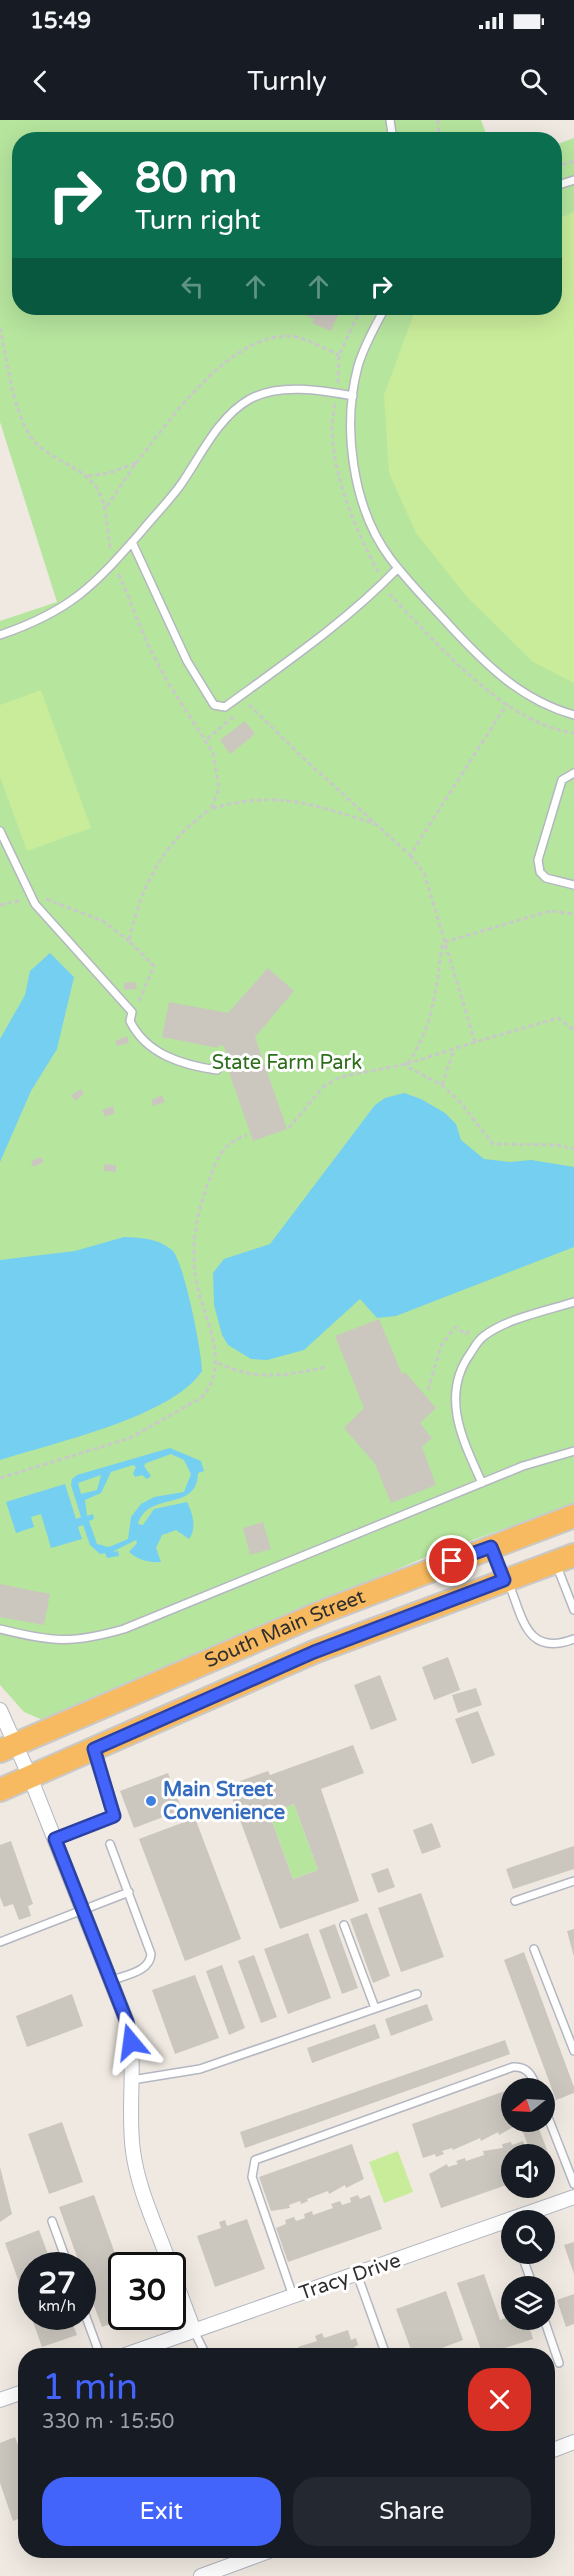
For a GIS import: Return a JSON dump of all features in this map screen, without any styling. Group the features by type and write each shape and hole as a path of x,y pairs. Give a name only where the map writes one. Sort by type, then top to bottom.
{"highway":[{"name":"South Main Street","path":"8,1747 285,1628 574,1516"},
{"path":"491,1547 505,1579"},
{"name":"South Main Street","path":"0,1790 314,1652 565,1558"}],"street":[{"path":"0,1710 8,1747 30,1777 110,1980 131,2042 133,2152 138,2174 165,2252"},
{"name":"Tracy Drive","path":"541,2210 574,2197"},
{"name":"Tracy Drive","path":"145,2348 501,2225"},
{"path":"186,2310 194,2331"},
{"path":"0,2400 18,2394"},
{"path":"555,2449 574,2442"},
{"path":"201,2576 250,2558"}],"lane":[{"path":"382,315 359,365 351,418 355,471 360,493 376,535 398,568 476,654 507,682 546,706 574,715"},
{"path":"0,634 61,609 91,588 180,486 229,417 249,399 268,392 295,390 353,396"},
{"path":"132,542 187,661 214,705 225,707 286,662 383,583 398,568"},
{"path":"574,773 562,780 538,860 540,872 546,878 574,885"},
{"path":"0,831 32,898 132,1012 130,1021 135,1032 151,1048 175,1060 217,1070"},
{"path":"482,1483 459,1426 454,1404 454,1392 466,1359 484,1336 498,1328 574,1302"},
{"path":"0,1629 47,1641 95,1638 124,1629 523,1466 574,1451"},
{"path":"565,1558 574,1610"},
{"path":"505,1579 523,1620 540,1643 548,1646 574,1639"},
{"path":"55,1839 114,1816 94,1749"},
{"path":"110,1844 151,1948 151,1960 146,1967 110,1980"},
{"path":"515,1901 574,1881"},
{"path":"0,1942 129,1892"},
{"path":"344,1925 375,2008"},
{"path":"534,1949 574,2051"},
{"path":"132,2080 200,2069 417,1994"},
{"path":"293,2296 252,2177 255,2160 513,2067 521,2067 528,2071 532,2078"},
{"path":"554,2132 574,2184"},
{"path":"52,2221 63,2252"},
{"path":"357,2274 383,2348"},
{"path":"91,2330 97,2348"},
{"path":"548,2330 554,2348"},
{"path":"194,2331 202,2348"},
{"path":"555,2351 559,2363"}],"path":[{"path":"105,509 136,463 193,391 238,355 272,338 290,336 339,355"},
{"path":"88,476 109,473 136,463"},
{"path":"387,592 475,680 507,704 541,723 574,733"},
{"path":"410,855 507,704"},
{"path":"249,705 301,756 410,855 424,873 475,1042"},
{"path":"129,942 146,885 167,850 186,826 212,809"},
{"path":"0,905 32,898 44,898 103,921 129,942 154,966 132,1012"},
{"path":"407,1064 420,1047 431,1018 442,947 445,942 550,911 574,914"},
{"path":"289,1128 322,1087 340,1077 407,1064 558,1018 574,1030"},
{"path":"442,1085 454,1049"},
{"path":"407,1064 409,1068 442,1085 460,1102 493,1144 557,1145 574,1149"},
{"path":"0,1478 130,1438 201,1398 210,1388 218,1363 195,1274 193,1240 198,1211 219,1155 229,1144 247,1135"},
{"path":"218,1363 243,1373 263,1377 327,1367"}],"green space":[{"name":"State Farm Park","path":"0,120 481,120 485,132 12,132 12,315 562,315 562,142 574,138 574,1504 433,1554 43,1720 24,1712 0,1685 0,621 57,602 0,422"},
{"path":"574,212 574,683 533,662 467,597 416,533 389,473 384,395 413,315 562,315 562,217"},
{"path":"41,690 91,828 27,851 0,777 0,705"},
{"path":"294,1804 318,1870 293,1879 269,1813"},
{"path":"398,2151 413,2192 384,2203 369,2162"}],"water":[{"path":"50,953 74,977 57,1049 31,1091 0,1162 0,1039 25,995 30,971"},
{"path":"404,1093 421,1099 445,1113 456,1124 461,1140 484,1159 510,1162 531,1160 574,1167 574,1247 396,1316 377,1318 360,1299 304,1350 267,1360 251,1359 228,1345 222,1335 214,1305 213,1273 224,1259 270,1244 375,1105 385,1098"},
{"path":"124,1237 143,1238 161,1243 172,1250 177,1258 192,1308 202,1371 187,1387 165,1402 139,1415 0,1460 0,1260 75,1251"},
{"path":"170,1448 201,1461 204,1471 198,1473 196,1485 190,1493 151,1507 143,1514 138,1524 143,1525 154,1509 187,1502 193,1521 193,1530 189,1539 176,1530 162,1535 156,1548 161,1562 157,1562 140,1559 129,1552 137,1543 136,1540 112,1552 118,1551 119,1556 107,1558 105,1553 100,1554 90,1545 83,1525 78,1527 82,1539 51,1548 41,1514 31,1517 34,1527 16,1533 6,1502 65,1484 76,1519 81,1517 71,1485 72,1479 77,1475","holes":["171,1454 184,1460 191,1474 184,1492 154,1497 141,1504 131,1517 128,1539 109,1547 97,1544 89,1521 94,1519 93,1514 87,1516 85,1500 101,1493 111,1472 133,1465 136,1467 133,1473 135,1477 142,1475 147,1479 151,1476 144,1466 146,1463","101,1475 97,1490 81,1494 78,1483"]}],"building":[{"path":"305,315 338,315 331,331 312,323 314,319"},
{"path":"245,721 255,734 230,754 220,740"},
{"path":"268,968 294,991 255,1037 287,1129 253,1141 225,1061 228,1060 224,1046 218,1045 218,1048 162,1037 169,1002 228,1013"},
{"path":"136,982 137,989 124,990 124,983"},
{"path":"127,1036 129,1043 117,1046 115,1041"},
{"path":"81,1089 84,1094 75,1101 71,1095"},
{"path":"162,1095 165,1102 153,1106 151,1100"},
{"path":"113,1106 115,1113 105,1117 102,1110"},
{"path":"41,1157 44,1162 33,1167 31,1161"},
{"path":"104,1164 116,1165 116,1172 104,1171"},
{"path":"379,1319 402,1374 405,1372 436,1408 420,1423 432,1438 422,1447 436,1485 391,1503 375,1464 344,1428 364,1408 335,1336"},
{"path":"263,1522 271,1549 250,1555 243,1528"},
{"path":"0,1584 50,1594 44,1625 0,1617"},
{"path":"448,1657 460,1690 434,1700 422,1667"},
{"path":"380,1675 397,1720 371,1730 354,1685"},
{"path":"476,1688 482,1705 458,1713 452,1695"},
{"path":"478,1711 495,1755 472,1764 455,1719"},
{"path":"353,1745 364,1773 321,1789 359,1901 280,1929 229,1790 241,1785 240,1781 268,1771 270,1775","holes":["294,1804 318,1870 293,1879 269,1813"]},
{"name":"Main Street Convenience","path":"168,1773 182,1810 134,1828 120,1791"},
{"path":"195,1818 241,1939 185,1961 139,1839"},
{"path":"432,1823 441,1847 422,1854 413,1830"},
{"path":"11,1841 33,1904 28,1906 31,1916 19,1920 13,1904 4,1907 0,1897 0,1845"},
{"path":"574,1846 574,1869 513,1889 506,1869"},
{"path":"388,1868 395,1887 378,1893 371,1874"},
{"path":"421,1893 444,1957 401,1972 378,1908"},
{"path":"367,1913 390,1976 373,1983 350,1919"},
{"path":"335,1924 358,1988 342,1994 319,1930"},
{"path":"574,1929 574,1957 567,1931"},
{"path":"308,1933 331,1998 288,2014 264,1949"},
{"path":"524,1952 574,2087 574,2093 556,2100 555,2078 548,2078 504,1960"},
{"path":"254,1955 277,2017 261,2023 238,1961"},
{"path":"222,1965 245,2028 229,2035 206,1971"},
{"path":"195,1975 219,2038 175,2054 152,1990"},
{"path":"72,1994 83,2026 27,2047 16,2016"},
{"path":"427,2004 433,2020 391,2036 385,2019"},
{"path":"375,2024 380,2038 312,2063 307,2048"},
{"path":"505,2040 510,2054 245,2148 240,2132"},
{"path":"501,2092 501,2132 504,2132 499,2135 498,2132 481,2141 480,2138 453,2150 452,2148 442,2151 444,2154 436,2157 435,2154 423,2158 412,2124"},
{"path":"62,2122 83,2182 49,2194 28,2134"},
{"path":"523,2132 540,2132 545,2144 527,2144"},
{"path":"352,2144 364,2179 346,2188 345,2185 329,2194 328,2191 307,2199 308,2201 301,2204 300,2201 289,2205 290,2208 271,2211 259,2177"},
{"path":"501,2148 501,2187 441,2208 429,2174 447,2164 448,2167 458,2164 456,2161 465,2158 466,2161 484,2155 483,2151"},
{"path":"0,2167 12,2214 0,2222"},
{"path":"94,2195 114,2252 108,2252 108,2325 102,2327 96,2311 96,2252 75,2252 59,2207"},
{"path":"358,2195 360,2199 370,2195 382,2229 288,2262 276,2228 286,2224 285,2220 294,2217 296,2221 305,2218 304,2214 312,2211 313,2215 333,2208 331,2204 340,2201 342,2205 351,2202 350,2198"},
{"path":"247,2219 265,2269 215,2287 197,2236 221,2228 219,2222 225,2220 227,2226"},
{"path":"39,2230 47,2252 18,2252 18,2280 5,2243"},
{"path":"574,2242 574,2274 564,2245"},
{"path":"484,2274 501,2320 501,2330 530,2330 533,2339 505,2348 480,2348 457,2283"},
{"path":"446,2291 463,2340 442,2348 410,2348 396,2309"},
{"path":"574,2294 574,2324 566,2327 557,2300"},
{"path":"36,2330 75,2330 77,2335 42,2347"},
{"path":"348,2330 351,2340 356,2338 358,2345 354,2348 298,2347 317,2341 315,2336 322,2333 324,2338"},
{"path":"15,2437 18,2445 18,2519 13,2521 0,2483 0,2443"}],"place":[{"name":"Main Street Convenience","path":"151,1801"}],"route":[{"path":"131,2042 127,2022 55,1839 114,1816 94,1749 314,1652 504,1580 491,1547 452,1561"}]}
